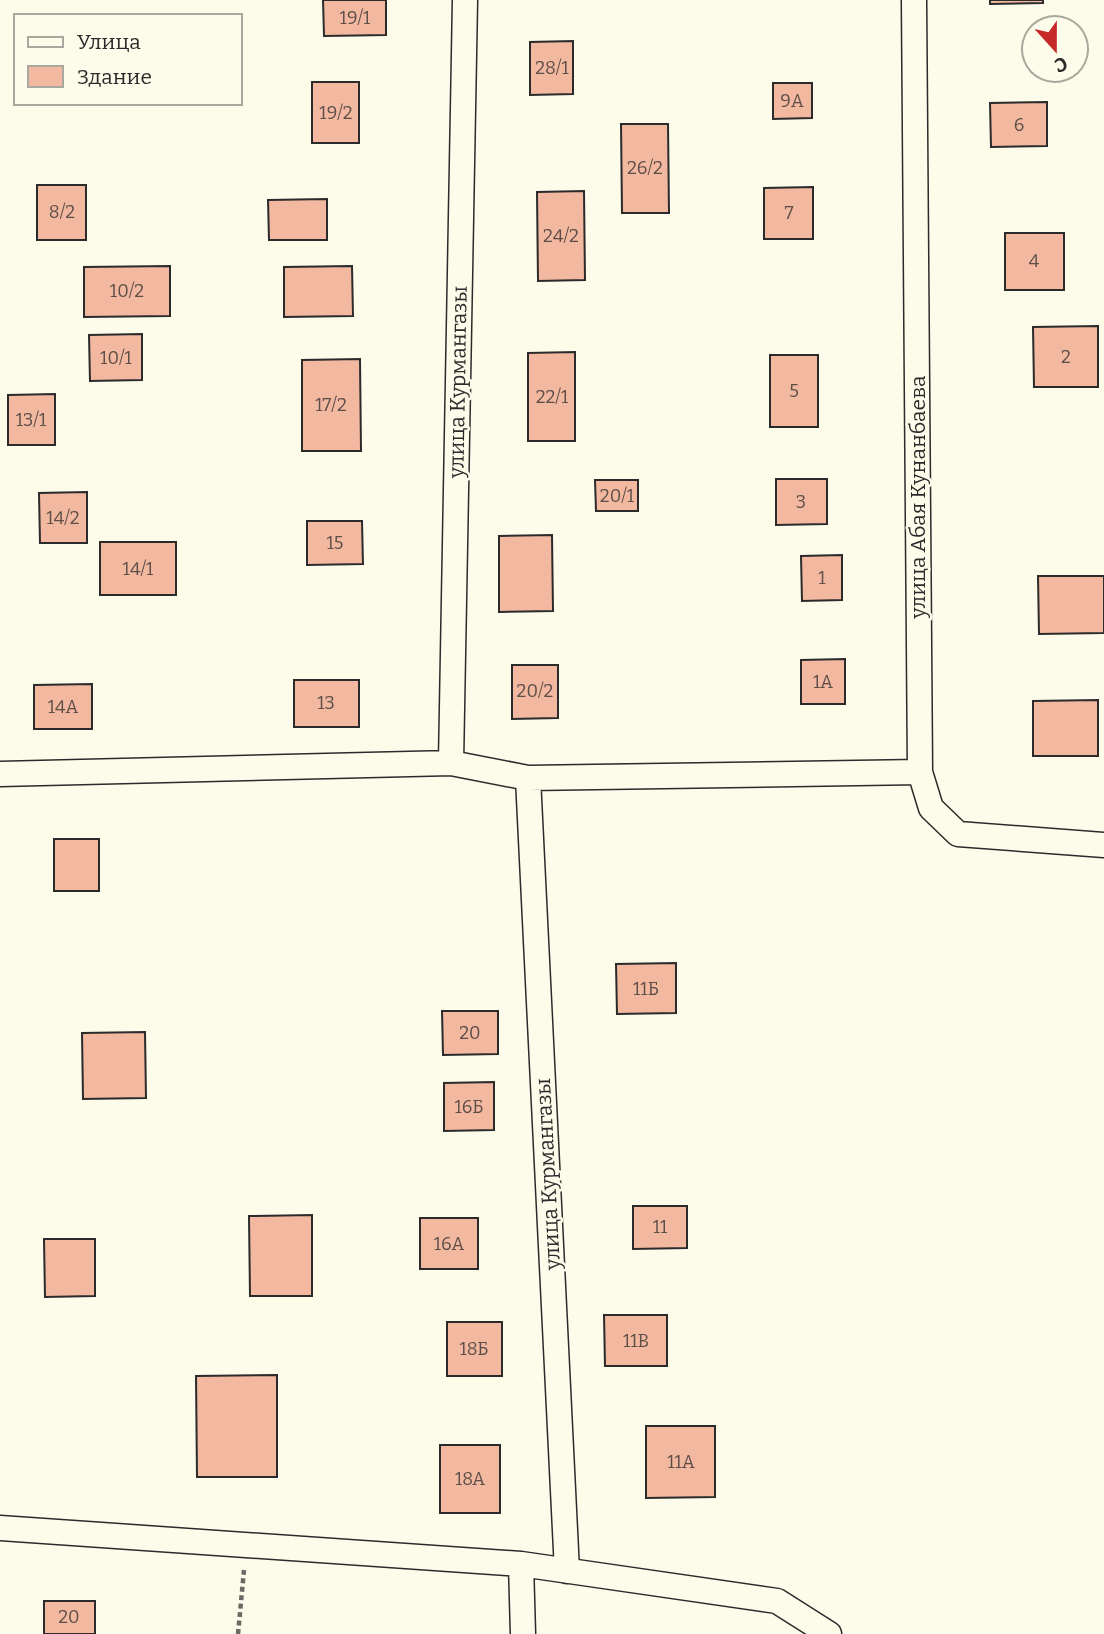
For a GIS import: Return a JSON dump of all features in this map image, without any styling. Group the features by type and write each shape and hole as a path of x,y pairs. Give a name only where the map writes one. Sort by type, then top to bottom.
{"street":[{"name":"улица Курмангазы","path":"450,763 465,0"},
{"name":"улица Абая Кунанбаева","path":"914,0 920,772 930,808 958,834 1104,845"},
{"path":"0,774 450,763 528,778 920,772"},
{"name":"улица Курмангазы","path":"528,778 567,1571"},
{"path":"0,1528 521,1564 777,1601 829,1634"},
{"path":"521,1564 523,1634"}],"path":[{"path":"238,1634 246,1545"}],"building":[{"path":"323,0 386,0 386,35 324,36"},
{"path":"990,0 1043,0 1043,3 990,4"},
{"path":"573,41 573,94 530,95 530,42"},
{"path":"312,82 359,82 359,143 312,143"},
{"path":"773,83 812,83 812,118 773,119"},
{"path":"1047,102 1047,146 991,147 990,103"},
{"path":"621,124 668,124 669,213 622,213"},
{"path":"37,185 86,185 86,240 37,240"},
{"path":"813,187 813,239 764,239 764,188"},
{"path":"584,191 585,280 538,281 537,192"},
{"path":"327,199 327,240 269,240 268,200"},
{"path":"1005,233 1064,233 1064,290 1005,290"},
{"path":"170,266 170,316 84,317 84,267"},
{"path":"352,266 353,316 284,317 284,267"},
{"path":"1098,326 1098,387 1034,387 1033,327"},
{"path":"142,334 142,380 90,381 89,335"},
{"path":"575,352 575,441 528,441 528,353"},
{"path":"770,355 818,355 818,427 770,427"},
{"path":"360,359 361,451 302,451 302,360"},
{"path":"55,394 55,445 8,445 8,395"},
{"path":"776,479 827,479 827,524 776,525"},
{"path":"595,480 638,480 638,511 596,511"},
{"path":"87,492 87,543 40,543 39,493"},
{"path":"307,521 362,521 363,564 307,565"},
{"path":"552,535 553,611 499,612 499,536"},
{"path":"100,542 176,542 176,595 100,595"},
{"path":"842,555 842,600 802,601 801,556"},
{"path":"1038,576 1104,576 1104,633 1039,634"},
{"path":"845,659 845,704 801,704 801,660"},
{"path":"512,665 558,665 558,718 512,719"},
{"path":"294,680 359,680 359,727 294,727"},
{"path":"92,684 92,729 34,729 34,685"},
{"path":"1098,700 1098,756 1033,756 1033,701"},
{"path":"54,839 99,839 99,891 54,891"},
{"path":"676,963 676,1013 617,1014 616,964"},
{"path":"442,1011 498,1011 498,1054 443,1055"},
{"path":"145,1032 146,1098 83,1099 82,1033"},
{"path":"494,1082 494,1130 444,1131 444,1083"},
{"path":"633,1206 687,1206 687,1248 633,1249"},
{"path":"312,1215 312,1296 250,1296 249,1216"},
{"path":"420,1218 478,1218 478,1269 420,1269"},
{"path":"44,1239 95,1239 95,1296 45,1297"},
{"path":"604,1315 667,1315 667,1366 605,1366"},
{"path":"447,1322 502,1322 502,1376 447,1376"},
{"path":"277,1375 277,1477 197,1477 196,1376"},
{"path":"646,1426 715,1426 715,1497 646,1498"},
{"path":"440,1445 500,1445 500,1513 440,1513"},
{"path":"44,1601 95,1601 95,1634 44,1634"}]}
